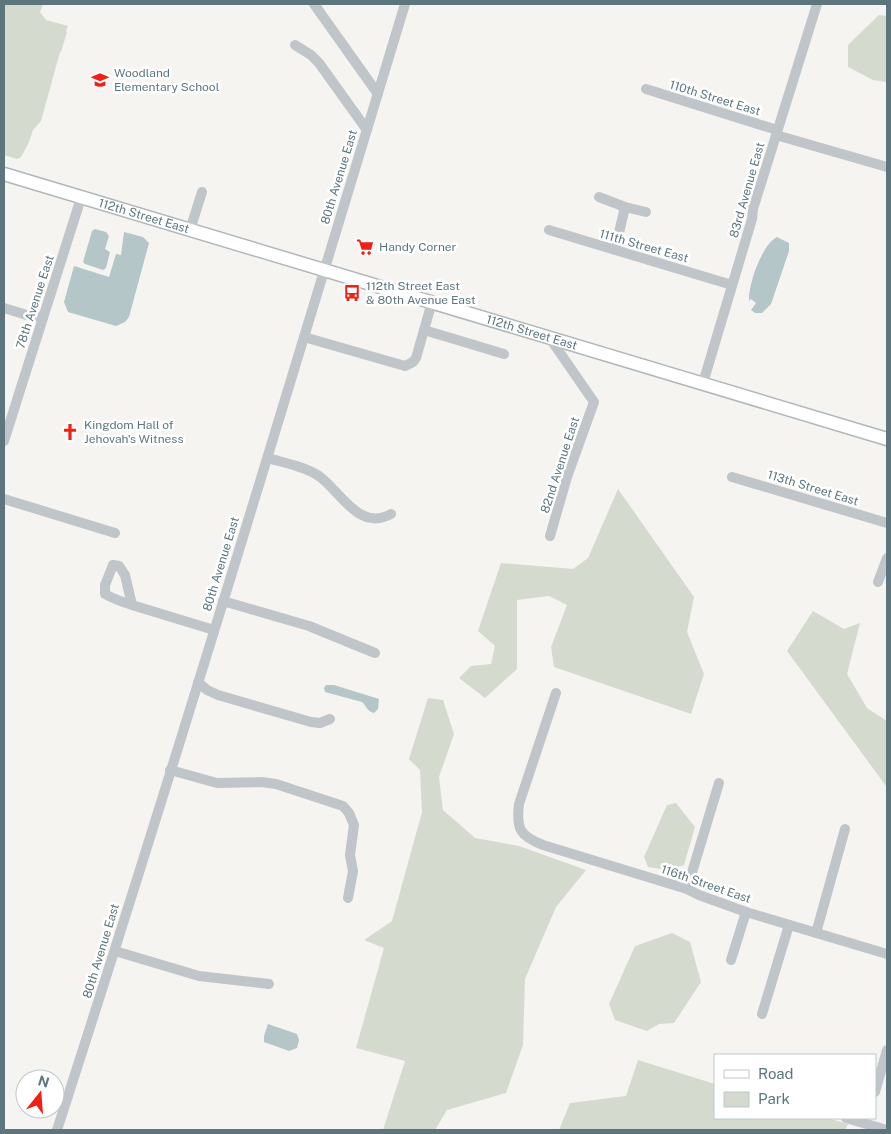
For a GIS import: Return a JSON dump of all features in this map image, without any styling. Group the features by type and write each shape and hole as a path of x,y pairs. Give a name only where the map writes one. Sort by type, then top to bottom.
{"main road":[{"name":"112th Street East","path":"4,174 887,439"}],"street":[{"path":"314,4 378,94"},
{"name":"80th Avenue East","path":"57,1130 115,951 268,458 323,270 405,4"},
{"name":"83rd Avenue East","path":"704,383 817,4"},
{"path":"295,45 311,55 319,63 367,130"},
{"name":"110th Street East","path":"646,89 777,133 887,167"},
{"path":"190,230 202,192"},
{"path":"599,196 625,207 646,212"},
{"name":"78th Avenue East","path":"4,442 81,198"},
{"path":"615,250 625,207"},
{"name":"111th Street East","path":"549,230 732,285"},
{"path":"304,337 404,366 413,362 416,358 432,302"},
{"path":"4,308 30,316 43,317"},
{"path":"424,330 504,354"},
{"name":"82nd Avenue East","path":"549,337 594,402 570,469 550,536"},
{"path":"268,458 304,469 319,476 343,501 362,514 375,518 382,518 391,514"},
{"name":"113th Street East","path":"732,477 887,523"},
{"path":"4,499 115,533"},
{"path":"878,582 887,558"},
{"path":"223,601 309,626 374,653"},
{"path":"132,605 214,630"},
{"path":"198,682 207,690 218,695 311,722 320,723 330,719"},
{"name":"116th Street East","path":"556,693 519,804 517,822 524,836 538,843 687,889 699,896 746,912 887,954"},
{"path":"170,770 217,783 253,782 276,784 343,806 349,813 354,825 350,855 353,871 348,898"},
{"path":"687,889 719,783"},
{"path":"816,933 845,829"},
{"path":"731,960 746,912"},
{"path":"762,1014 789,925"},
{"path":"115,951 198,976 269,984"},
{"path":"876,1088 887,1050"},
{"path":"849,1119 887,1130"}],"green space":[{"path":"4,4 43,4 40,12 46,20 68,26 41,121 33,130 21,157 17,159 4,155"},
{"path":"879,15 887,16 887,82 873,80 848,67 848,45"},
{"path":"618,489 694,597 687,632 704,674 691,714 554,667 551,647 567,605 549,596 517,600 517,669 485,698 459,678 471,666 491,664 495,646 478,631 501,563 573,569 588,558"},
{"path":"813,611 844,629 860,623 847,674 867,708 887,721 886,786 787,651"},
{"path":"428,698 443,700 454,734 439,777 443,810 475,838 519,846 586,870 556,907 525,979 523,1045 506,1093 447,1110 435,1130 383,1130 405,1061 356,1048 384,948 364,940 392,921 422,812 420,770 409,759"},
{"path":"676,803 695,827 684,865 667,870 648,867 644,857 667,805"},
{"path":"672,933 690,942 701,982 674,1023 659,1024 647,1031 615,1020 609,1004 635,946"},
{"path":"638,1060 714,1084 714,1119 830,1119 848,1124 845,1130 559,1130 570,1103 626,1096"}],"shaded area":[{"path":"95,229 106,232 109,236 105,249 110,252 106,268 103,270 83,262 92,231"},
{"path":"124,232 143,237 149,243 129,317 125,322 116,326 68,312 64,302 74,266 109,277 116,254 121,255"},
{"path":"777,237 789,243 789,251 771,304 762,313 755,313 751,310 756,303 751,299 749,301 753,276 761,256 771,241"},
{"path":"326,685 334,685 379,699 378,709 374,713 368,710 362,702 325,692 324,688"},
{"path":"268,1024 297,1034 299,1040 297,1048 289,1051 264,1042"}],"place":[{"name":"Woodland Elementary School","path":"100,80"},
{"name":"Handy Corner","path":"365,247"},
{"name":"112th Street East & 80th Avenue East","path":"352,293"},
{"name":"Kingdom Hall of Jehovah's Witness","path":"70,432"}]}
